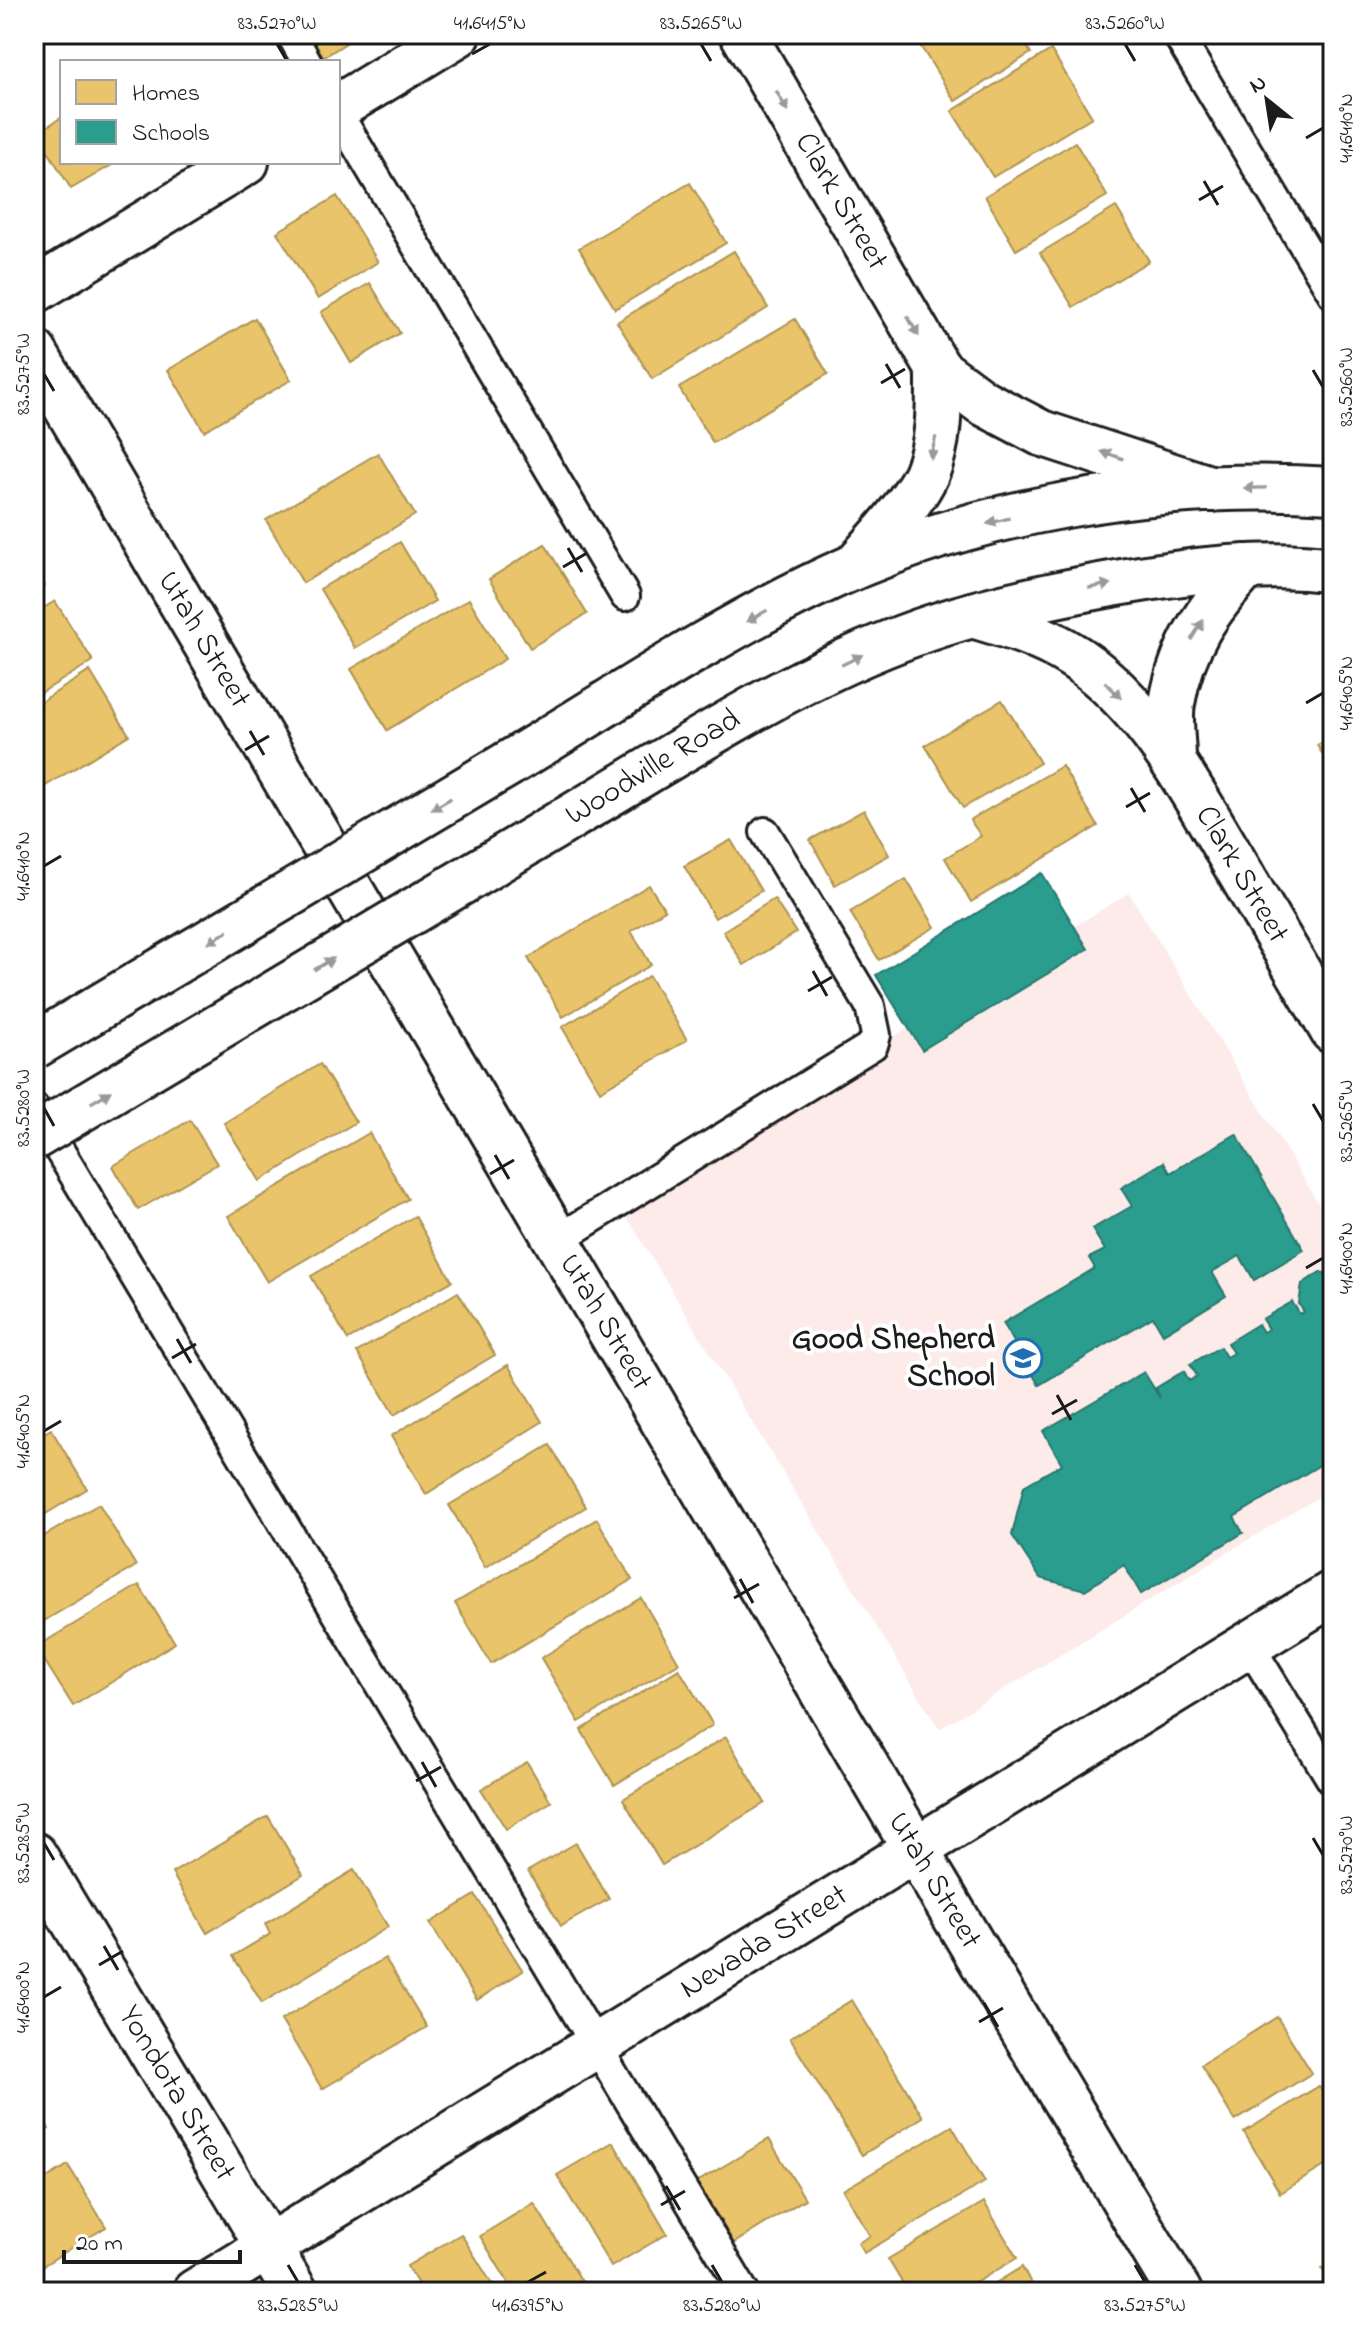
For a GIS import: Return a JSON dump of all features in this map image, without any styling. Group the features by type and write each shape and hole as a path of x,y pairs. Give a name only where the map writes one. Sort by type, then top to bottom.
{"street":[{"path":"340,106 458,34"},
{"name":"Clark Street","path":"743,34 939,370 982,402 1041,433 1212,489"},
{"path":"34,291 243,164"},
{"name":"Utah Street","path":"34,352 1179,2292"},
{"path":"855,566 894,520 926,475 939,422 939,370"},
{"path":"34,1046 694,651 811,586 855,566 921,541 1027,513 1132,494 1212,489 1333,490"},
{"name":"Clark Street","path":"1173,759 1171,705 1186,649 1212,604 1246,567"},
{"name":"Woodville Road","path":"34,1137 759,706 859,656 938,625 1077,590 1160,576 1246,567 1333,570"},
{"name":"Clark Street","path":"972,615 1054,644 1090,668 1128,705 1173,759 1333,1031"},
{"name":"Nevada Street","path":"195,2292 1333,1593"},
{"name":"Yondota Street","path":"34,1855 295,2292"}],"lane":[{"path":"291,34 306,60"},
{"path":"1177,34 1333,294"},
{"path":"340,117 625,596"},
{"path":"557,1240 873,1045 876,1035 870,1006 765,832"},
{"path":"34,1108 744,2292"},
{"path":"1249,1645 1333,1782"}],"shaded area":[{"name":"Good Shepherd School","path":"1129,893 1333,1227 1333,1488 939,1729 619,1204"}],"building: Homes":[{"path":"309,34 360,34 324,57"},
{"path":"923,34 1019,34 1031,53 955,101 916,39"},
{"path":"1051,50 1092,117 993,177 952,111"},
{"path":"60,118 60,164 114,164 71,189 37,133"},
{"path":"1075,142 1107,196 1016,250 985,196"},
{"path":"690,183 726,243 615,309 579,248"},
{"path":"337,196 378,262 318,299 277,232"},
{"path":"1116,207 1149,261 1073,307 1040,253"},
{"path":"734,251 768,308 652,379 617,322"},
{"path":"370,283 400,333 351,363 321,312"},
{"path":"255,318 291,380 204,431 168,370"},
{"path":"795,319 828,374 713,443 679,388"},
{"path":"378,453 415,515 303,583 266,520"},
{"path":"400,542 435,601 355,648 320,589"},
{"path":"545,544 587,614 530,648 489,579"},
{"path":"34,569 44,586 34,592"},
{"path":"469,599 505,659 387,730 351,669"},
{"path":"55,601 93,661 34,697 34,614"},
{"path":"90,671 129,735 34,793 34,706"},
{"path":"1002,700 1040,763 963,808 925,745"},
{"path":"1333,736 1333,772 1317,745"},
{"path":"1062,766 1098,826 971,902 945,858 981,836 970,820"},
{"path":"864,810 889,855 835,885 810,840"},
{"path":"731,840 761,891 715,918 684,866"},
{"path":"906,879 935,927 879,960 850,912"},
{"path":"649,885 665,910 631,931 651,965 563,1017 528,958"},
{"path":"774,899 796,933 744,965 723,931"},
{"path":"649,976 687,1040 600,1091 562,1027"},
{"path":"320,1064 356,1122 260,1181 224,1123"},
{"path":"190,1120 217,1164 138,1210 113,1166"},
{"path":"369,1133 408,1199 267,1282 228,1216"},
{"path":"415,1216 452,1281 348,1340 311,1276"},
{"path":"458,1292 495,1355 394,1415 357,1352"},
{"path":"508,1365 542,1422 426,1494 391,1436"},
{"path":"51,1429 87,1489 34,1521 34,1439"},
{"path":"550,1445 586,1507 485,1567 449,1505"},
{"path":"99,1504 136,1566 34,1627 34,1542"},
{"path":"597,1519 632,1580 491,1664 455,1603"},
{"path":"139,1585 175,1643 73,1706 36,1647"},
{"path":"641,1598 679,1663 579,1722 541,1658"},
{"path":"679,1669 713,1725 614,1785 581,1730"},
{"path":"726,1737 765,1803 662,1865 623,1799"},
{"path":"527,1762 551,1802 506,1829 481,1789"},
{"path":"268,1816 303,1875 207,1933 172,1873"},
{"path":"576,1843 609,1899 561,1926 528,1871"},
{"path":"354,1870 388,1927 262,2003 233,1956 270,1934 265,1924"},
{"path":"475,1895 523,1971 477,2000 430,1923"},
{"path":"385,1958 427,2027 322,2089 281,2020"},
{"path":"852,2000 923,2117 862,2155 790,2038"},
{"path":"1277,2017 1312,2073 1235,2121 1201,2065"},
{"path":"1319,2086 1333,2109 1333,2161 1280,2193 1244,2132"},
{"path":"34,2104 49,2129 34,2138"},
{"path":"952,2126 985,2182 864,2253 858,2243 870,2236 843,2190"},
{"path":"769,2139 805,2199 734,2243 697,2182"},
{"path":"613,2142 667,2234 611,2267 557,2175"},
{"path":"68,2165 106,2227 34,2271 34,2186"},
{"path":"984,2202 1017,2258 960,2292 908,2292 888,2259"},
{"path":"534,2203 584,2285 573,2292 514,2292 480,2236"},
{"path":"461,2234 497,2292 423,2292 407,2266"},
{"path":"1333,2262 1333,2287 1322,2269"},
{"path":"1022,2267 1036,2292 981,2292"}],"building: Schools":[{"path":"1042,873 1088,949 922,1050 876,975"},
{"path":"1236,1134 1304,1250 1254,1280 1240,1256 1212,1272 1226,1296 1163,1334 1153,1317 1039,1385 1003,1323 1095,1268 1089,1258 1105,1250 1092,1229 1132,1206 1121,1188 1164,1162 1170,1173"},
{"path":"1320,1272 1333,1275 1333,1457 1234,1517 1243,1533 1141,1594 1124,1565 1085,1590 1040,1578 1012,1535 1024,1486 1062,1464 1043,1431 1144,1372 1160,1398 1156,1388 1184,1371 1189,1381 1197,1376 1190,1364 1220,1347 1226,1357 1233,1353 1227,1343 1258,1324 1263,1332 1268,1329 1262,1319 1292,1302 1300,1314 1304,1312 1299,1304 1302,1284"}],"place":[{"name":"Good Shepherd School","path":"1023,1358"}]}
